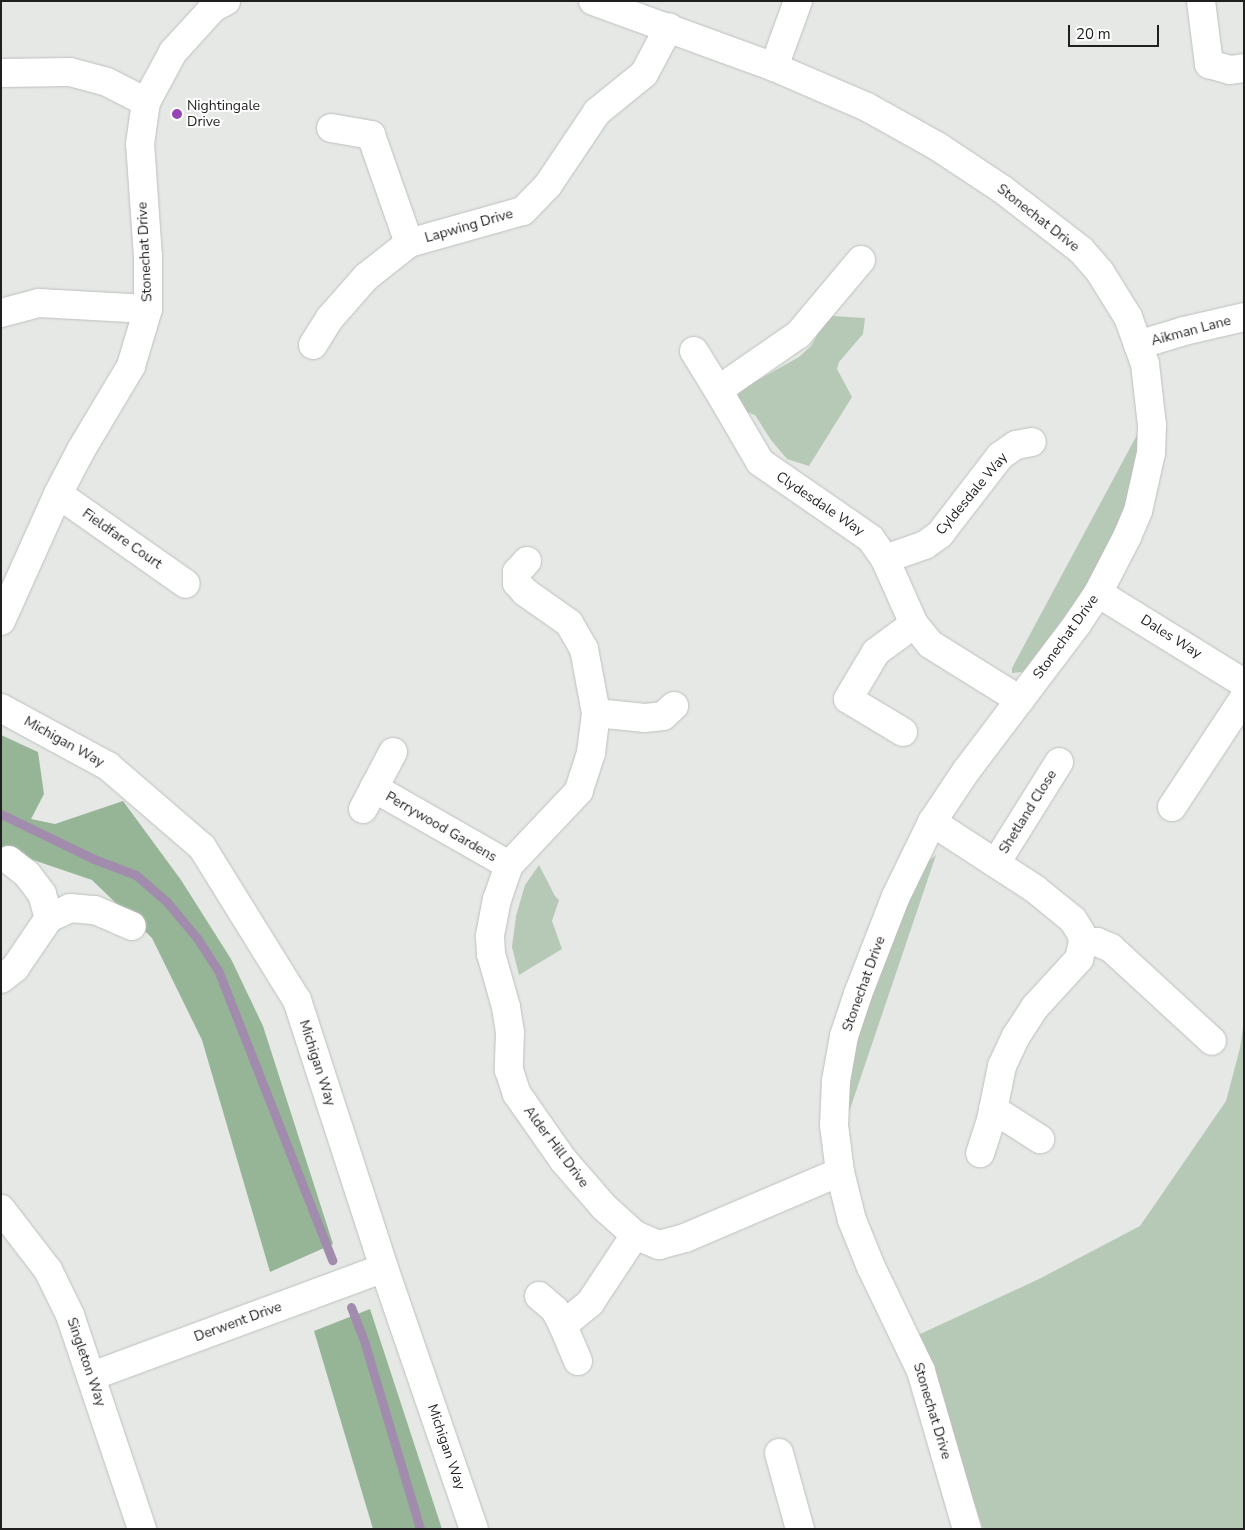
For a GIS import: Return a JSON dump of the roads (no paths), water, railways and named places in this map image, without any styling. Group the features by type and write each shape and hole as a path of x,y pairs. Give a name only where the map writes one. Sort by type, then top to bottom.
{"street":[{"name":"Stonechat Drive","path":"1,621 58,494 81,450 131,366 148,309 148,257 140,144 146,102 173,52 213,8 226,1"},
{"name":"Stonechat Drive","path":"593,1 774,67 866,107 929,142 1002,189 1050,224 1081,250 1100,272 1128,317 1144,364 1150,392 1151,453 1138,511 1098,593 966,771 932,822 896,896 858,994 844,1036 836,1081 834,1125 840,1172 852,1220 871,1267 921,1371 967,1529"},
{"path":"774,67 798,1"},
{"path":"1201,1 1209,64 1230,70 1244,68"},
{"name":"Lapwing Drive","path":"313,345 330,318 366,277 409,243 523,211 548,185 596,112 644,74 668,27"},
{"path":"1,74 70,72 107,82 146,102"},
{"path":"331,128 371,135 409,243"},
{"path":"718,390 799,334 861,260"},
{"path":"1,313 39,303 148,309"},
{"name":"Aikman Lane","path":"1138,345 1184,331 1244,317"},
{"name":"Clydesdale Way","path":"694,350 760,462 871,539 885,558 914,624 930,644 1020,700"},
{"name":"Cyldesdale Way","path":"885,558 925,545 940,534 1000,456 1016,445 1032,442"},
{"name":"Fieldfare Court","path":"58,494 186,584"},
{"name":"Alder Hill Drive","path":"527,561 517,572 517,583 525,592 569,623 584,648 596,713 591,753 579,790 509,865 497,899 490,936 491,954 506,1007 510,1032 509,1070 513,1084 532,1118 564,1162 604,1207 635,1235 659,1245 684,1238 840,1172"},
{"name":"Dales Way","path":"1098,593 1244,683"},
{"path":"903,732 848,699 876,652 914,624"},
{"path":"1172,807 1244,698"},
{"path":"596,713 645,718 663,716 674,706"},
{"name":"Michigan Way","path":"1,708 108,766 202,847 297,1000 384,1268 474,1529"},
{"name":"Perrywood Gardens","path":"393,752 368,799 509,865"},
{"name":"Shetland Close","path":"996,863 1059,762"},
{"name":"Shetland Close","path":"932,822 1035,888 1072,920 1081,933 1083,942"},
{"path":"9,860 27,874 42,894 49,918"},
{"path":"1,979 16,968 49,918 70,908 96,910 132,926"},
{"path":"980,1153 994,1109 1002,1066 1016,1036 1035,1007 1079,959 1083,942 1097,942 1111,948 1212,1041"},
{"path":"994,1109 1040,1139"},
{"name":"Singleton Way","path":"7,1228 48,1270 70,1315 142,1529"},
{"path":"563,1325 590,1303 635,1235"},
{"name":"Derwent Drive","path":"92,1376 384,1268"},
{"path":"539,1296 555,1310 578,1361"},
{"path":"779,1453 800,1529"}],"waterway":[{"path":"1,814 94,859 136,875 167,902 197,938 218,970 332,1260"},
{"path":"351,1307 365,1344 420,1529"}],"place":[{"name":"Nightingale Drive","path":"177,114"}]}
